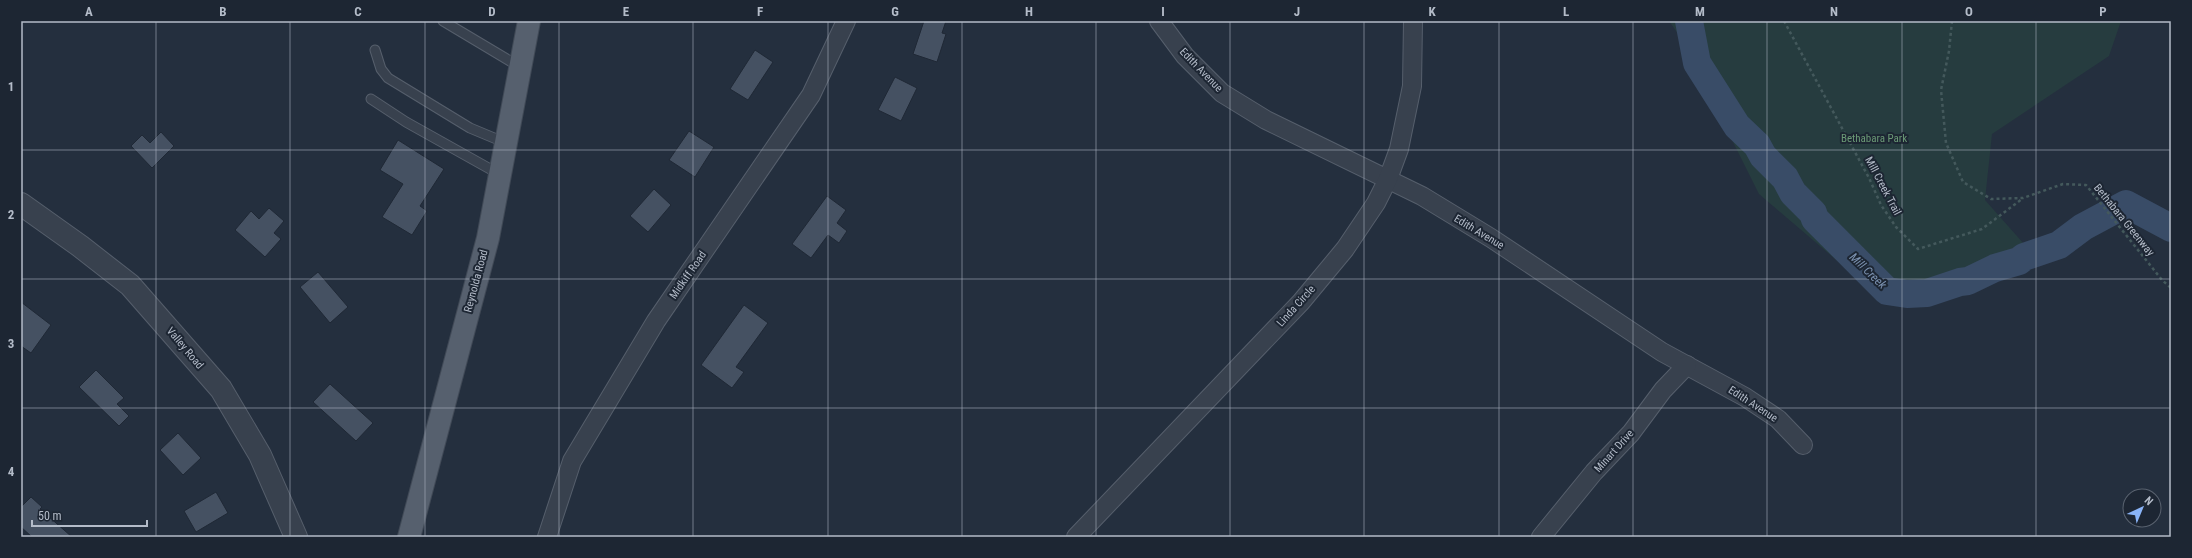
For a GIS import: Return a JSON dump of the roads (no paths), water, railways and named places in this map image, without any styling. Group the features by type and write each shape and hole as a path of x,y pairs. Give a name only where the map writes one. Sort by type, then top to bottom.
{"main road":[{"name":"Reynolda Road","path":"409,537 488,238 529,21"}],"street":[{"name":"Midkiff Road","path":"547,537 572,461 656,321 811,95 846,21"},
{"name":"Edith Avenue","path":"1159,21 1185,56 1222,93 1266,120 1422,196 1492,238 1662,352 1745,397 1778,419 1803,444"},
{"name":"Linda Circle","path":"1076,537 1301,302 1345,249 1376,203 1388,179 1399,148 1412,86 1413,21"},
{"name":"Valley Road","path":"21,204 80,246 130,285 220,389 260,455 296,537"},
{"name":"Minart Drive","path":"1541,537 1594,472 1631,433 1663,390 1687,365"}],"lane":[{"path":"443,21 520,67"},
{"path":"375,50 381,69 388,78 470,128 506,143"},
{"path":"371,99 406,122 499,174"}],"waterway":[{"name":"Mill Creek","path":"1689,21 1697,63 1737,126 1757,145 1763,156 1785,178 1793,193 1813,213 1815,219 1887,291 1907,294 1927,293 1960,282 1968,281 1995,268 2019,261 2024,257 2059,245 2083,227 2126,204 2171,228"}],"park label":[{"name":"Bethabara Park","path":"1874,138"}]}
